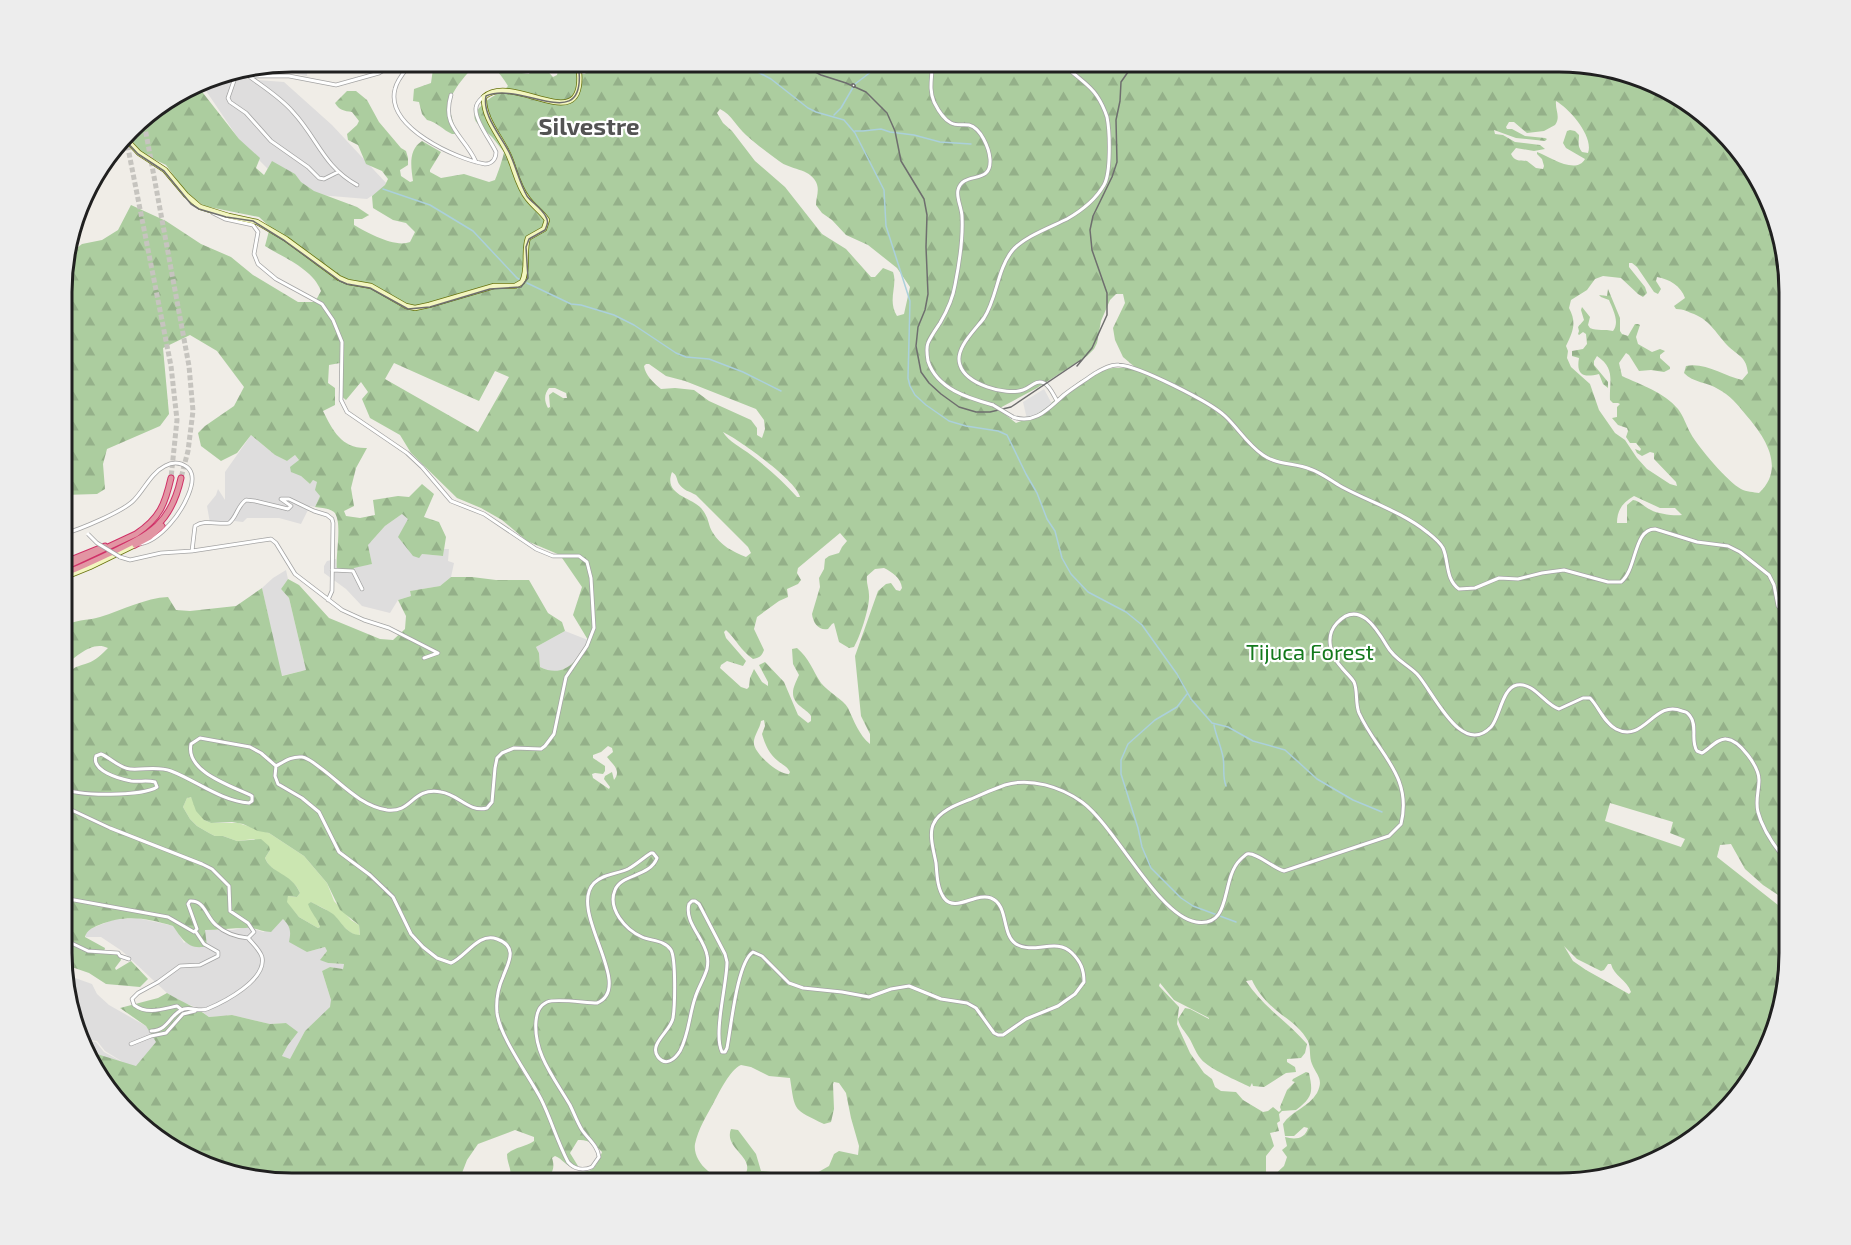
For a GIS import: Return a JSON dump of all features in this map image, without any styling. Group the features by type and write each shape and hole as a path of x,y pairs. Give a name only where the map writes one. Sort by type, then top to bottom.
{"highway":[{"path":"72,564 136,534 147,526 164,505 171,478"},
{"path":"135,545 150,537 160,528 167,518 182,478"},
{"path":"72,572 143,537 160,523 173,503"},
{"path":"72,560 147,526"}],"street":[{"path":"249,76 289,76 327,84 342,84 382,72"},
{"path":"404,72 394,90 394,101 403,119 417,133 455,156 489,164 496,155 475,111 477,103 485,95 502,90 562,102 572,100 579,88 579,72"},
{"path":"931,72 930,84 933,100 943,117 950,123 961,126 969,125 978,132 989,154 990,165 988,172 983,176 963,182 958,188 962,215 955,286 949,306 928,342 927,358 935,373 950,388 993,405 1013,417 1029,419 1040,415 1099,371 1116,364 1124,365 1163,380 1215,407 1245,440 1271,460 1314,470 1341,487 1412,521 1425,530 1443,549 1448,572 1454,585 1459,589 1475,588 1499,578 1518,579 1564,570 1608,582 1621,582 1628,575 1643,533 1649,529 1655,529 1697,542 1728,546 1740,552 1769,575 1774,585 1779,607"},
{"path":"1057,401 1043,382 1038,382 1023,391 1011,391 975,382 960,367 958,358 987,313 1011,251 1021,242 1082,210 1104,185 1109,166 1107,116 1097,95 1073,72"},
{"path":"249,76 293,112 338,172 357,185"},
{"path":"236,80 228,98 230,102 246,113 271,141 308,166 319,178 324,179 338,172"},
{"path":"451,95 448,115 452,127 471,150 476,162"},
{"path":"208,209 257,222 286,239 339,278 371,286 410,307 429,305 494,286 515,286 524,278 525,247 528,238 544,229 546,220 528,199 520,185 508,154 484,107 485,95"},
{"path":"130,143 139,153 165,170 193,202 225,219 253,225 258,232 254,254 258,264 276,279 317,300 328,311 342,342 340,400 347,412 407,453 451,501 484,514 536,549 553,556 579,556 587,562 591,578 594,628 587,646 566,677 554,734 541,749 514,748 501,753 495,768 492,802 487,808 476,809 447,793 427,791 416,796 401,809 376,808 358,798 306,758 290,758 276,766 274,776 278,784 302,798 319,812 339,852 370,875 393,897 411,934 437,958 451,963 474,944 491,938 497,939 508,947 511,960 498,993 497,1013 503,1032 540,1098 571,1166 581,1169 592,1167 599,1157 599,1152 583,1132 549,1072 535,1027 537,1013 544,1003 556,1000 597,1003 603,1001 608,993 602,947 589,919 586,904 594,883 604,876 627,869 651,853 657,858 653,865 618,884 613,894 617,914 626,926 642,937 667,946 675,960 674,1016 670,1029 656,1048 658,1057 662,1061 673,1060 683,1044 694,1001 707,968 706,950 688,913 688,908 695,901 699,904 727,962 720,1024 720,1046 723,1052 727,1048 740,978 746,959 753,952 762,956 794,986 869,997 891,989 909,986 941,999 973,1006 980,1012 994,1033 1003,1035 1026,1019 1058,1006 1075,994 1084,982 1084,972 1081,964 1068,949 1053,945 1023,947 1015,943 1010,938 1000,906 995,900 982,896 958,903 947,901 939,884 932,835 932,825 935,820 954,806 1006,784 1021,782 1062,790 1095,813 1116,837 1143,876 1169,905 1188,920 1208,923 1214,921 1221,913 1230,874 1247,854 1255,855 1272,867 1284,871 1389,836 1401,824 1404,802 1401,786 1394,769 1358,711 1353,680 1340,666 1330,647 1329,639 1333,628 1338,621 1351,615 1359,615 1372,623 1394,656 1417,674 1452,724 1470,734 1483,732 1490,728 1507,693 1519,685 1536,692 1559,710 1583,698 1590,698 1611,725 1622,731 1640,729 1666,709 1676,708 1687,713 1693,721 1694,746 1697,751 1702,753 1722,739 1728,739 1739,746 1755,765 1759,780 1756,801 1759,818 1779,851"},
{"path":"72,531 131,503 160,469 174,463 186,466 193,476 193,483 179,512 159,535 151,541 135,545 90,567 72,573"},
{"path":"192,551 195,526 198,524 204,522 229,523 233,520 240,505 246,500 290,509 290,506 281,500 284,498 332,519 334,528 332,591 328,600"},
{"path":"83,528 97,543 120,557 130,560 161,553 192,551 271,539 276,543 294,574 342,610 389,628 438,652 424,658"},
{"path":"332,570 353,571 362,589"},
{"path":"72,791 96,794 143,792 157,787 155,782 143,780 133,782 102,770 94,760 101,754 128,769 165,769 237,801 249,803 252,801 252,796 219,781 193,759 190,753 191,744 200,738 250,747 276,766"},
{"path":"72,810 212,869 229,886 230,911 252,927 254,932 248,938"},
{"path":"72,900 168,917 196,932 204,944 218,952 218,956 200,965 180,966 132,999 134,1005 144,1010 162,1010 177,1006 182,1010"},
{"path":"131,1044 166,1033 183,1014 206,1009 227,999 257,975 262,964 261,956 248,938 232,934 215,925 201,904 191,900 188,904 197,925 196,932"},
{"path":"72,943 88,951 118,953 120,956 129,958"},
{"path":"158,1031 182,1010 187,1008 196,1010"},
{"path":"151,1031 166,1033"}],"shaded area":[{"path":"307,72 307,76 270,73"},
{"path":"244,77 284,82 332,125 388,185 367,199 319,195 268,169 240,141 206,90"},
{"path":"1044,389 1052,404 1027,419 1023,402"},
{"path":"251,435 275,455 287,461 295,455 299,460 301,476 310,484 313,480 317,482 320,496 315,507 310,506 301,524 279,518 247,518 243,522 234,521 241,504 233,521 222,524 210,523 207,506 218,489 225,500 225,472"},
{"path":"402,514 408,519 422,554 443,556 444,549 449,549 448,561 454,563 451,577 440,586 410,591 411,596 398,600 390,613 362,606 346,589 324,573 324,566 327,561 336,559 337,570 372,564 368,545 385,526"},
{"path":"286,570 288,579 281,589 289,598 306,670 281,676 262,588"},
{"path":"565,631 588,640 571,665 558,672 540,667 536,647"},
{"path":"137,918 174,926 184,943 204,930 232,930 248,927 263,932 283,919 289,925 291,934 307,952 325,947 327,951 321,959 328,963 344,964 343,969 330,967 322,971 331,1000 331,1008 305,1031 290,1060 282,1056 297,1032 286,1023 270,1024 232,1015 209,1017 196,1007 167,993 122,951 101,937 86,937 90,929 115,919"},
{"path":"73,976 92,984 97,994 109,1005 146,1026 283,1173 249,1169 221,1161 170,1136 136,1109 118,1087 91,1042 96,1042 104,1052 126,1064 105,1051 97,1041 90,1040 84,1024"}],"green space":[{"name":"Tijuca Forest","path":"433,72 469,72 455,89 450,101 455,134 427,120 422,114 419,102 413,101 414,89 431,83"},
{"name":"Tijuca Forest","path":"498,72 529,74 530,72 548,72 553,77 558,72 585,74 587,72 1573,72 1602,76 1643,89 1681,109 1715,136 1742,170 1762,208 1775,249 1779,278 1779,896 1745,869 1731,844 1720,845 1717,857 1778,905 1779,902 1779,967 1775,996 1762,1037 1742,1075 1715,1109 1681,1136 1656,1150 1602,1169 1573,1173 1276,1173 1284,1166 1287,1157 1282,1150 1287,1146 1285,1137 1299,1138 1307,1132 1308,1128 1304,1127 1294,1136 1285,1136 1283,1124 1314,1098 1320,1081 1311,1061 1308,1041 1303,1033 1269,1004 1252,980 1246,981 1252,990 1307,1044 1301,1058 1287,1059 1287,1062 1295,1067 1296,1072 1286,1073 1264,1087 1253,1086 1252,1083 1250,1087 1205,1063 1178,1019 1185,1008 1209,1018 1174,1000 1160,983 1159,986 1179,1007 1177,1024 1190,1053 1204,1073 1212,1079 1215,1087 1221,1091 1236,1092 1243,1100 1263,1112 1273,1107 1279,1112 1287,1090 1295,1082 1292,1081 1293,1079 1306,1072 1309,1073 1311,1090 1309,1098 1296,1110 1282,1111 1279,1114 1280,1121 1277,1123 1279,1131 1270,1133 1274,1146 1266,1156 1266,1173 817,1173 829,1166 834,1154 839,1151 858,1155 859,1146 846,1093 839,1083 834,1082 833,1084 834,1109 831,1122 824,1124 797,1108 790,1078 769,1076 741,1065 729,1076 722,1087 698,1133 695,1144 696,1154 711,1173 568,1173 590,1170 596,1165 602,1152 592,1143 578,1140 570,1153 578,1166 571,1167 555,1156 552,1158 551,1173 510,1173 507,1154 534,1141 534,1137 515,1130 478,1144 467,1160 462,1173 278,1173 249,1169 208,1156 170,1136 136,1109 109,1075 97,1054 136,1066 156,1042 146,1026 120,1008 158,998 167,993 209,1017 232,1015 270,1024 286,1023 298,1032 282,1056 290,1059 305,1031 330,1007 331,1000 322,971 330,967 343,969 344,964 320,960 327,951 325,947 307,952 289,942 290,930 283,919 271,932 249,928 205,930 207,946 195,947 187,943 173,926 145,919 127,918 96,926 88,931 85,937 105,948 104,952 119,954 121,960 116,970 131,961 148,979 140,987 106,984 89,973 72,967 72,669 93,661 108,648 96,646 72,660 72,623 100,617 142,602 168,597 176,610 190,611 236,606 262,588 282,676 306,670 289,598 281,589 288,579 299,585 329,618 380,639 393,640 405,629 406,616 398,600 411,596 410,591 440,586 451,577 472,577 529,580 548,613 562,622 565,631 536,647 540,667 556,671 569,666 580,655 588,640 573,615 582,587 560,555 527,541 502,520 457,498 411,453 400,435 370,418 362,399 368,392 361,382 346,400 340,395 340,363 329,365 328,383 335,388 335,405 323,411 339,437 358,448 367,448 356,468 351,488 354,506 344,511 346,516 360,518 375,515 373,500 398,496 409,497 422,484 434,494 424,517 439,522 446,537 443,556 422,554 419,558 413,556 398,537 408,519 402,514 385,526 368,545 372,564 354,568 353,571 337,570 337,517 332,511 315,507 320,496 315,490 317,482 313,480 310,484 301,476 291,472 290,467 299,460 295,455 287,461 275,455 251,435 237,453 221,461 201,446 198,433 234,406 244,387 217,351 190,335 163,348 169,414 160,426 107,449 103,464 105,489 97,494 72,495 72,278 76,249 82,244 102,240 118,230 131,205 166,221 201,244 231,257 253,275 298,302 315,302 321,291 312,276 265,246 270,227 259,217 204,206 185,191 166,165 143,154 132,141 136,136 170,109 202,92 239,139 260,158 256,168 264,175 272,161 295,174 301,182 314,191 357,207 369,215 362,219 354,219 354,225 382,239 404,243 410,242 415,232 406,223 393,220 373,208 372,196 385,185 388,179 382,171 366,164 358,145 348,140 347,134 359,121 352,112 342,110 335,103 347,91 356,91 367,100 379,122 406,151 408,165 400,170 401,176 410,182 413,181 412,154 422,141 441,152 430,172 441,178 464,174 489,182 495,180 504,152 477,123 475,115 489,99 508,86","holes":["1556,101 1568,110 1580,124 1588,139 1588,153 1580,150 1579,135 1575,131 1567,131 1563,143 1566,148 1585,159 1576,165 1569,165 1537,152 1542,159 1543,169 1513,157 1511,154 1516,148 1534,151 1545,149 1540,145 1515,142 1503,135 1495,134 1494,130 1516,138 1545,141 1547,139 1525,136 1506,127 1509,122 1514,122 1527,133 1544,131 1555,125 1558,119","720,109 728,114 746,135 783,164 813,177 818,188 816,205 822,213 846,235 868,245 897,268 910,287 904,314 897,316 894,310 893,272 883,268 875,277 871,277 846,249 822,234 785,187 755,161 717,113","1629,263 1637,267 1654,292 1658,294 1661,289 1656,281 1657,277 1666,279 1678,287 1685,298 1674,306 1676,309 1705,320 1744,360 1748,373 1742,380 1693,365 1686,366 1684,373 1726,394 1760,433 1766,443 1772,463 1767,483 1759,493 1741,489 1721,472 1695,440 1680,412 1672,403 1652,390 1622,376 1619,363 1626,353 1639,371 1664,372 1670,367 1660,358 1665,351 1660,349 1652,352 1638,344 1636,337 1640,325 1635,324 1628,336 1622,334 1620,318 1608,289 1607,296 1599,295 1609,300 1615,316 1616,324 1613,331 1590,328 1588,325 1590,317 1582,307 1584,320 1578,327 1578,334 1583,332 1586,334 1587,344 1583,349 1572,351 1572,356 1579,358 1579,368 1582,374 1589,376 1599,374 1603,384 1608,388 1608,382 1594,365 1597,356 1603,361 1610,376 1610,400 1620,404 1617,407 1617,417 1612,418 1618,425 1627,428 1626,437 1630,443 1636,443 1641,449 1640,451 1635,449 1637,453 1642,456 1650,452 1654,453 1654,459 1676,482 1677,486 1647,469 1637,458 1599,410 1590,384 1571,367 1567,358 1566,346 1573,327 1573,318 1569,308 1571,300 1587,290 1595,279 1603,276 1621,278 1643,297 1647,293 1629,267","1116,294 1123,294 1125,303 1113,328 1115,340 1123,357 1136,368 1113,368 1098,371 1080,381 1034,416 1016,423 998,409 1037,388 1087,356 1097,343 1101,321 1110,300","394,363 479,401 495,371 509,377 478,432 385,379","649,364 666,376 685,381 756,409 764,420 765,429 762,438 757,435 757,428 751,420 709,401 694,390 661,389 646,373 644,366","549,388 566,393 567,398 553,392 549,395 550,407 548,408 545,395","723,432 753,451 778,471 789,481 800,497 797,497 770,470","672,472 681,486 696,495 748,547 751,553 746,557 723,545 713,533 701,508 671,486","1634,496 1660,508 1675,508 1682,515 1658,513 1633,500 1627,505 1627,523 1617,523 1619,510","840,533 847,541 839,553 825,559 812,614 819,628 828,629 834,623 839,642 849,648 854,647 866,614 869,600 867,576 875,569 884,568 900,581 902,588 900,591 896,590 891,583 878,591 855,656 861,716 870,734 870,744 860,732 846,705 821,683 808,660 797,648 792,649 793,664 799,675 793,695 796,702 811,716 811,721 808,723 798,715 784,682 765,662 759,665 768,686 762,682 754,669 747,689 741,687 720,668 727,661 743,666 746,661 726,638 724,632 726,630 753,659 761,655 764,650 754,629 757,617 788,597 787,589 801,580 797,573 798,568","764,720 765,726 762,734 766,746 775,759 788,768 789,774 774,768 755,748 754,741 761,721","608,746 612,748 613,752 607,757 617,773 614,780 612,772 605,776 604,779 609,789 593,778 592,774 603,774 605,771 605,766 593,758 593,755","191,797 196,811 204,820 211,823 243,824 269,833 304,856 327,883 340,910 359,925 360,935 351,932 333,914 311,902 308,904 320,927 299,917 287,902 288,896 297,897 300,893 292,881 268,863 265,858 270,850 269,846 261,839 237,841 215,836 197,826 183,807 187,798","1610,803 1673,822 1670,833 1685,839 1681,847 1605,821","1564,946 1577,959 1601,971 1611,964 1615,972 1627,984 1631,992 1629,994 1573,961"]},
{"path":"191,797 204,820 211,823 238,823 269,833 304,856 327,883 334,901 351,920 359,925 360,936 345,928 331,913 311,902 320,927 299,917 286,902 288,896 297,897 300,893 293,883 268,863 265,858 270,850 254,839 237,841 215,836 197,826 183,807 187,798"},
{"name":"Tijuca Forest","path":"731,1129 738,1130 756,1154 761,1171 780,1173 746,1173 747,1165 731,1141"}],"waterway":[{"path":"758,72 771,79 808,108 844,120 855,133 884,190 886,226 910,301 908,378 915,395 949,421 1007,435 1055,531 1062,558 1071,574 1088,592 1126,612 1142,625 1177,674 1191,699 1212,723 1228,727 1253,741 1285,750 1317,779 1353,800 1382,812"},
{"path":"834,115 841,108 855,84 871,72"},
{"path":"855,131 881,129 940,142 971,144"},
{"path":"383,189 430,205 473,231 522,281"},
{"path":"527,283 571,304 614,315 634,325 676,353 686,357 709,359 743,372 781,391"},
{"path":"1187,694 1177,707 1155,720 1128,744 1121,760 1121,774 1142,847 1151,868 1181,898 1193,906 1236,922"},
{"path":"1214,725 1223,757 1226,786"}],"tunnel":[{"path":"145,129 189,366 193,411 188,451 181,478"},
{"path":"128,146 171,366 177,420 171,478"}],"tram line":[{"path":"129,144 138,154 164,171 191,204 199,209 226,217 253,221 347,284 370,288 408,309 430,307 490,289 521,287 528,278 526,247 529,239 545,230 547,220 524,191 509,152 489,118 486,96 501,93 550,102 564,102 574,98 579,85 578,72"},
{"path":"815,72 866,92 887,113 895,131 901,161 924,199 927,215 928,294 918,327 916,346 921,372 929,383 959,407 976,412 990,412 1011,407 1081,360"},
{"path":"1077,366 1092,348 1107,315 1107,293 1092,250 1090,230 1093,216 1117,162 1116,120 1121,82 1128,72"}],"district":[{"name":"Silvestre","path":"589,127"}]}
